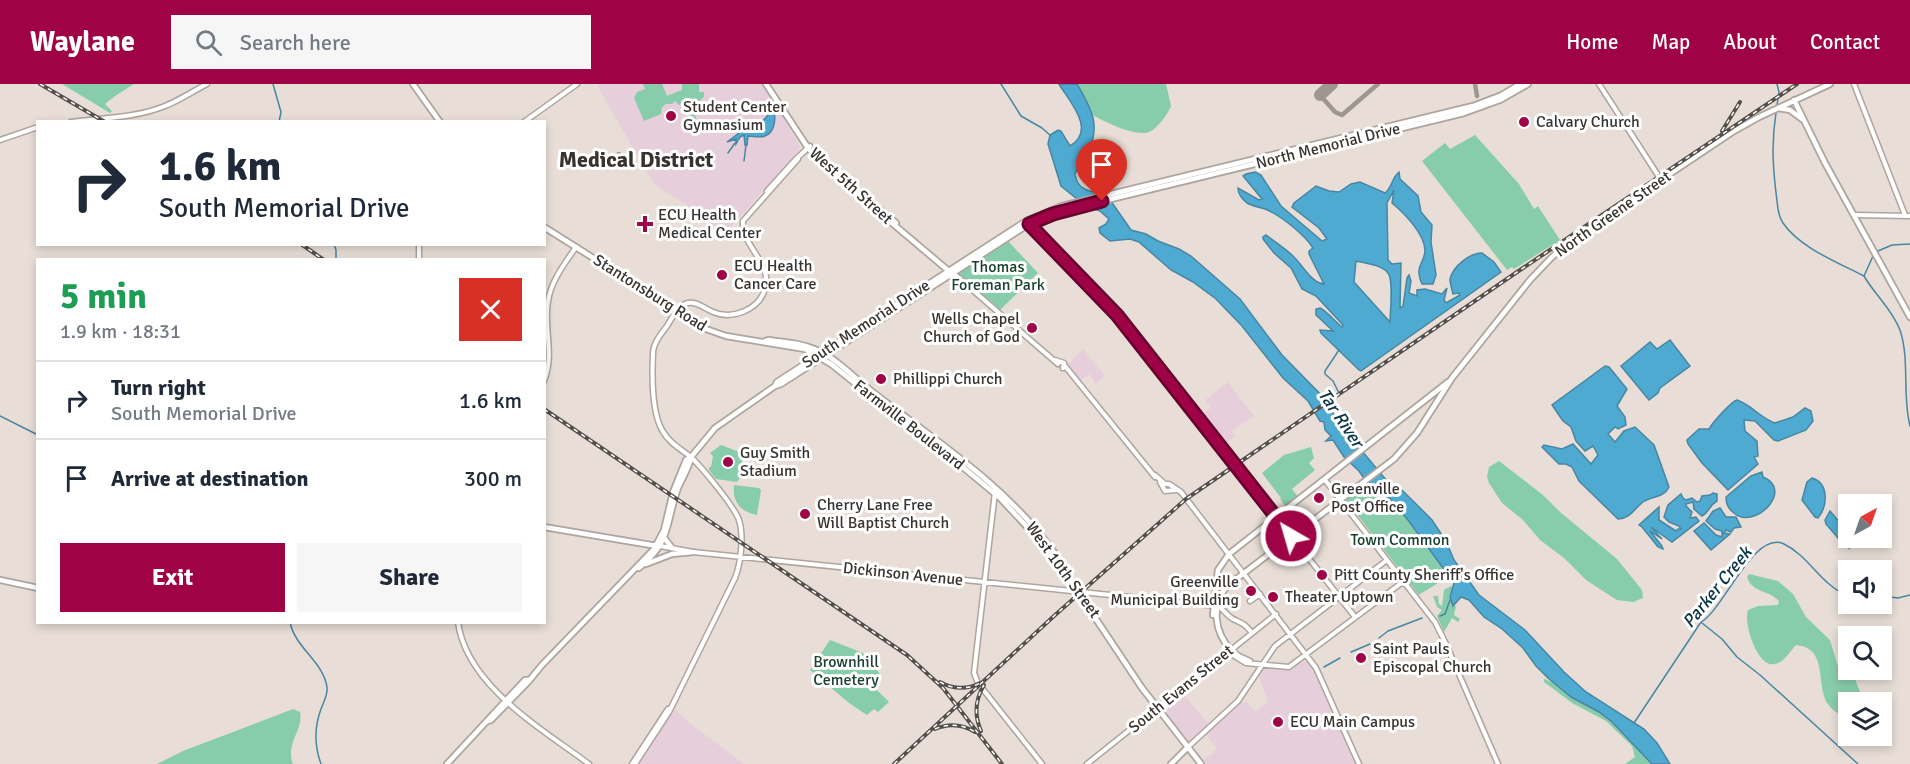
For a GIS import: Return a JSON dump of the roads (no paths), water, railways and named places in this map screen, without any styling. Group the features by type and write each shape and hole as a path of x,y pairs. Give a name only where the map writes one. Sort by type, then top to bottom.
{"main road":[{"path":"91,120 151,111 207,84"},
{"path":"413,84 439,120"},
{"path":"527,120 577,84"},
{"name":"West 5th Street","path":"768,84 822,164 884,215 886,214 951,271"},
{"name":"North Memorial Drive","path":"1399,127 1473,106 1502,95 1520,84"},
{"name":"North Memorial Drive","path":"1123,194 1479,109 1528,84"},
{"path":"1599,84 1661,180"},
{"name":"North Greene Street","path":"1223,591 1394,459 1417,433 1452,378 1530,280 1552,257 1580,234 1734,131 1830,84"},
{"path":"1854,84 1885,165 1908,215 1855,215"},
{"path":"1794,100 1910,317"},
{"path":"1778,108 1790,110 1804,120"},
{"path":"0,140 36,128"},
{"path":"633,764 666,710 669,709 735,578 739,556 740,527 736,514 691,457 670,442 662,431 655,406 653,349 681,306 690,302 715,313 732,314 744,311 759,300 766,286 765,273 742,225 746,216 809,147"},
{"name":"West 5th Street","path":"809,147 867,201 1054,359 1059,363 1064,363 1064,367 1164,485 1164,491 1170,488 1180,491 1229,554"},
{"name":"South Memorial Drive","path":"775,386 779,386 822,355 1028,223 1050,211 1123,194"},
{"path":"1028,223 1117,315 1355,617"},
{"name":"Stantonsburg Road","path":"546,228 712,332 805,349 822,355"},
{"path":"546,373 550,357 547,306 549,294 555,279 576,246"},
{"name":"South Memorial Drive","path":"636,568 643,564 664,539 675,497 691,457 715,428 775,386 777,382 808,362 834,350 951,271"},
{"name":"Stantonsburg Road","path":"763,342 768,340 790,343 822,355"},
{"path":"805,349 810,356 808,362"},
{"path":"834,350 832,355 834,361"},
{"name":"Farmville Boulevard","path":"822,355 834,361 874,394 921,427 995,491"},
{"name":"Farmville Boulevard","path":"822,355 877,401 917,429 995,491"},
{"path":"1311,661 1303,659 1284,668 1251,664 1237,659 1221,643 1216,631 1215,591 1218,570 1229,554 1345,465 1452,378"},
{"path":"1433,395 1438,401"},
{"name":"South Memorial Drive","path":"447,764 637,565 658,546 666,525 677,479 686,460 691,457"},
{"path":"1325,480 1430,614 1442,634 1498,764"},
{"path":"995,491 974,673 978,683 1042,764"},
{"name":"West 10th Street","path":"995,491 1040,540 1075,586 1157,708 1201,764"},
{"name":"Dickinson Avenue","path":"546,527 693,552 1215,606 1224,610 1232,618 1244,622 1252,633"},
{"path":"664,539 672,548"},
{"path":"643,564 677,553 693,552"},
{"path":"1229,554 1311,661 1327,690 1359,764"},
{"path":"1171,764 1233,705 1272,649 1387,560"},
{"path":"0,580 36,588"},
{"path":"1299,662 1306,654 1404,580"},
{"path":"1215,591 1223,591 1215,606"},
{"path":"1250,601 1260,594"},
{"name":"South Evans Street","path":"1087,764 1276,615"},
{"path":"458,624 462,645 481,675 508,701 589,764"},
{"path":"1229,651 1262,665"},
{"path":"1251,664 1256,668 1255,674"}],"water":[{"path":"1059,84 1077,84 1087,101 1093,118 1094,135 1086,157 1075,174 1081,187 1094,192 1104,191 1131,230 1146,234 1191,256 1240,299 1282,355 1331,405 1336,424 1344,434 1357,445 1387,481 1403,491 1432,520 1446,541 1454,560 1479,595 1525,630 1586,692 1644,729 1657,743 1670,764 1652,764 1612,722 1571,697 1548,678 1523,648 1501,628 1484,617 1469,600 1461,597 1453,606 1450,597 1454,583 1408,520 1383,491 1367,483 1359,471 1344,457 1333,440 1326,441 1331,436 1325,430 1324,422 1320,421 1308,401 1283,378 1242,326 1216,299 1193,282 1171,270 1139,242 1130,239 1110,241 1100,233 1099,228 1109,219 1100,211 1086,206 1061,186 1048,144 1050,135 1058,130 1070,146 1078,139 1081,132 1078,115"},
{"path":"774,113 774,126 768,134 761,137 748,136 747,145 745,145 744,135 736,144 736,139 727,142 746,128 760,124 769,114"},
{"path":"1255,172 1261,175 1281,206 1322,241 1327,239 1319,228 1292,207 1294,203 1316,186 1339,192 1351,184 1360,182 1385,193 1399,172 1400,179 1418,196 1421,212 1432,225 1431,242 1436,275 1433,284 1422,284 1419,273 1425,251 1424,244 1413,224 1392,203 1394,190 1387,203 1388,260 1392,264 1401,263 1400,308 1403,306 1409,275 1411,281 1409,293 1417,296 1417,290 1425,289 1442,294 1447,288 1444,300 1446,303 1460,295 1459,293 1453,294 1450,279 1458,265 1467,258 1482,253 1494,262 1501,272 1361,371 1321,333 1320,330 1333,331 1316,315 1316,309 1320,308 1342,327 1343,325 1316,296 1302,289 1291,268 1274,253 1263,237 1266,235 1283,248 1311,277 1324,284 1309,254 1313,248 1298,231 1284,220 1243,200 1238,188 1259,200 1262,199 1243,176","holes":["1356,261 1378,266 1388,273 1391,289 1390,322 1354,282"]},
{"path":"1670,340 1690,366 1660,388 1658,393 1649,400 1621,366 1650,342 1657,349"},
{"path":"1605,366 1609,367 1627,389 1617,406 1625,417 1626,425 1618,429 1615,427 1608,434 1615,442 1624,431 1635,427 1654,445 1669,487 1661,495 1646,500 1629,515 1618,519 1579,481 1572,467 1559,464 1542,447 1544,445 1562,449 1573,444 1591,464 1598,455 1593,446 1585,451 1576,441 1571,427 1563,421 1552,405"},
{"path":"1737,400 1775,423 1793,417 1805,408 1811,411 1813,421 1806,430 1778,441 1774,440 1755,421 1744,420 1745,431 1757,441 1758,456 1754,457 1758,464 1728,490 1702,463 1687,440 1699,429 1709,429"},
{"path":"1762,472 1763,477 1772,483 1775,491 1768,507 1751,517 1742,517 1730,510 1726,497 1751,476"},
{"path":"1812,478 1822,485 1825,495 1824,507 1818,518 1802,500 1807,482"},
{"path":"1681,494 1686,500 1692,498 1697,502 1702,496 1717,494 1717,501 1702,516 1694,509 1693,502 1686,504 1692,512 1690,518 1696,517 1699,521 1672,542 1651,527 1662,539 1650,531 1663,549 1658,547 1639,525 1659,507 1659,520 1676,531 1681,529 1664,517 1668,505"},
{"path":"1720,508 1726,517 1736,517 1741,527 1734,528 1731,532 1726,530 1724,533 1730,534 1711,550 1694,531 1704,523 1716,535 1722,537 1722,531 1715,529 1706,521 1713,511"},
{"path":"1830,511 1838,520 1838,538 1826,524 1825,520"}],"waterway":[{"path":"273,84 281,112 279,120"},
{"path":"1001,84 1021,116 1051,136"},
{"path":"1777,84 1779,92 1777,105"},
{"path":"775,114 780,111"},
{"path":"1776,113 1773,146 1778,209 1781,220 1799,240 1864,276"},
{"path":"728,153 735,143"},
{"path":"744,161 746,145"},
{"name":"Parker Creek","path":"1878,251 1892,245 1910,244"},
{"path":"335,246 336,258"},
{"name":"Parker Creek","path":"1873,256 1864,276 1893,315 1900,330 1905,353 1906,402 1910,426"},
{"name":"Tar River","path":"1331,405 1339,393 1325,371 1339,350"},
{"path":"0,416 36,434"},
{"name":"Parker Creek","path":"1634,723 1701,622 1710,615 1750,559 1761,548 1773,543 1784,544 1793,549 1838,590"},
{"name":"Parker Creek","path":"1892,597 1910,595"},
{"path":"1440,616 1445,614 1450,600"},
{"path":"1379,638 1388,631 1422,618"},
{"path":"1702,623 1858,764"},
{"path":"291,624 297,639 320,670 327,687 316,730 317,750 321,764"},
{"path":"1351,652 1370,644"},
{"path":"1324,667 1340,658"}],"railway":[{"path":"40,84 102,120"},
{"path":"894,764 1054,616 1186,499 1797,84"},
{"path":"1722,131 1740,102"},
{"path":"304,246 321,258"},
{"path":"546,410 907,655 943,688 1002,764"},
{"path":"940,682 960,688 980,683"},
{"path":"981,731 976,708 984,685"},
{"path":"935,729 955,725 975,732"}],"place":[{"name":"Student Center Gymnasium","path":"671,116"},
{"name":"Calvary Church","path":"1524,122"},
{"name":"ECU Health Medical Center","path":"645,224"},
{"name":"ECU Health Cancer Care","path":"722,275"},
{"name":"Wells Chapel Church of God","path":"1032,328"},
{"name":"Phillippi Church","path":"881,379"},
{"name":"Guy Smith Stadium","path":"728,462"},
{"name":"Greenville Post Office","path":"1319,498"},
{"name":"Cherry Lane Free Will Baptist Church","path":"805,514"},
{"name":"Pitt County Sheriff's Office","path":"1322,575"},
{"name":"Greenville Municipal Building","path":"1251,591"},
{"name":"Theater Uptown","path":"1273,597"},
{"name":"Saint Pauls Episcopal Church","path":"1361,658"},
{"name":"ECU Main Campus","path":"1278,722"}],"district":[{"name":"Medical District","path":"636,159"}],"park label":[{"name":"Thomas Foreman Park","path":"998,276"},
{"name":"Town Common","path":"1400,540"},
{"name":"Brownhill Cemetery","path":"846,671"}]}
